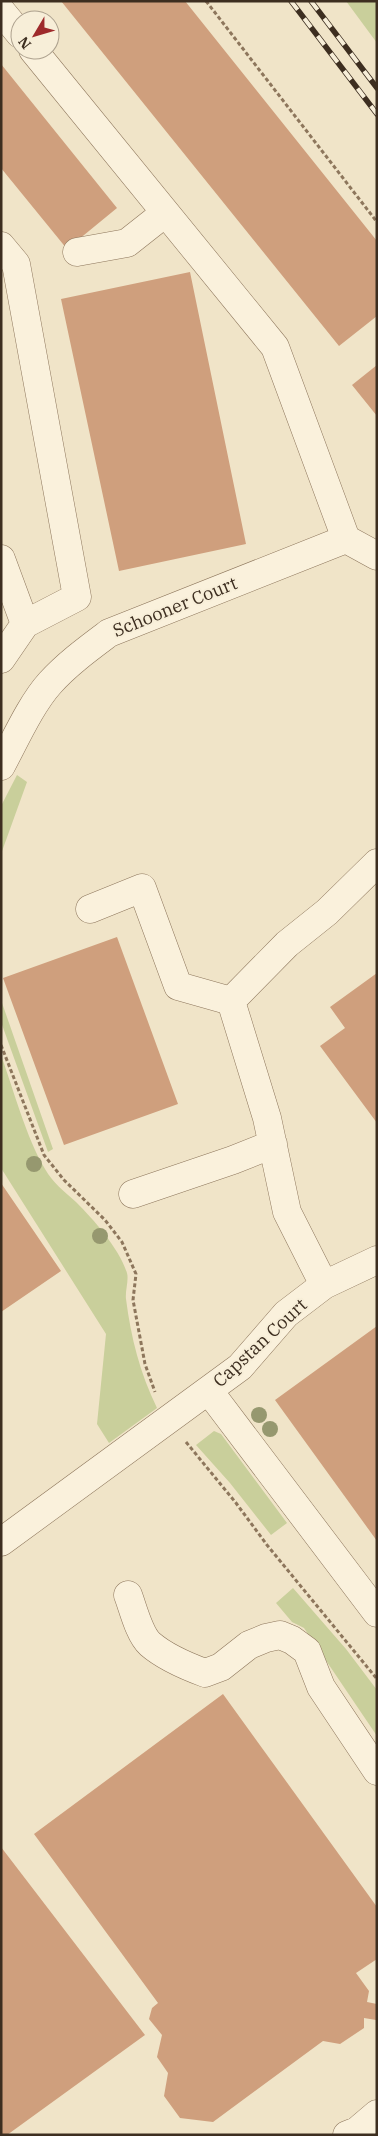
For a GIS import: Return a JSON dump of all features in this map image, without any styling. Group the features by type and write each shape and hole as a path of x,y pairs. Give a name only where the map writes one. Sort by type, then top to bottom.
{"street":[{"path":"1,11 10,22"},
{"path":"41,60 275,347 346,539 377,556"},
{"path":"77,252 126,243 165,212"},
{"path":"1,659 25,624 77,597 6,262"},
{"name":"Schooner Court","path":"1,766 50,683 87,649 109,633 346,539"},
{"path":"1,560 25,624"},
{"path":"231,1001 287,944 327,912 377,863"},
{"path":"90,908 142,888 178,986 231,1001"},
{"path":"231,1001 267,1118 287,1212 324,1285"},
{"path":"133,1194 233,1160 273,1144"},
{"name":"Capstan Court","path":"1,1542 169,1421 240,1367 286,1314 324,1285 377,1260"},
{"path":"209,1391 377,1613"},
{"path":"128,1595 137,1621 149,1643 171,1657 205,1673 221,1667 249,1645 266,1638 280,1636 307,1651 321,1687 377,1771"},
{"path":"347,2135 357,2131 377,2114"}],"path":[{"path":"206,1 377,222"},
{"path":"1,1045 44,1155 64,1180 105,1220 122,1242 133,1266 136,1274 133,1300 145,1364 169,1421 205,1468 236,1503 267,1545 377,1679"}],"green space":[{"path":"346,1 377,1 377,43"},
{"path":"17,775 27,782 1,854 1,806"},
{"path":"1,1000 53,1149 48,1152 1,1022"},
{"path":"1,1055 26,1128 45,1169 55,1183 98,1226 118,1254 127,1273 126,1299 131,1328 141,1368 157,1408 109,1443 97,1424 106,1334 1,1168"},
{"path":"214,1431 221,1434 287,1523 271,1535 230,1483 196,1445"},
{"path":"293,1588 346,1649 377,1690 377,1736 304,1628 292,1622 276,1603"}],"building":[{"path":"61,1 185,1 377,241 377,316 339,346"},
{"path":"1,64 117,208 67,249 1,168"},
{"path":"190,272 246,544 119,571 61,299"},
{"path":"377,365 377,416 352,385"},
{"path":"117,937 178,1104 64,1145 3,978"},
{"path":"377,973 377,1123 320,1046 345,1028 330,1007"},
{"path":"1,1183 61,1271 1,1312"},
{"path":"377,1326 377,1541 275,1400"},
{"path":"223,1694 377,1907 377,1959 356,1973 369,1991 367,2002 377,2004 377,2017 376,2020 364,2018 364,2028 340,2044 323,2041 213,2122 180,2118 164,2096 168,2073 157,2057 162,2035 149,2019 152,2008 158,2003 34,1834"},
{"path":"1,1847 145,2035 7,2135 1,2135"}],"railway":[{"path":"291,1 377,114"},
{"path":"311,1 377,88"}]}
